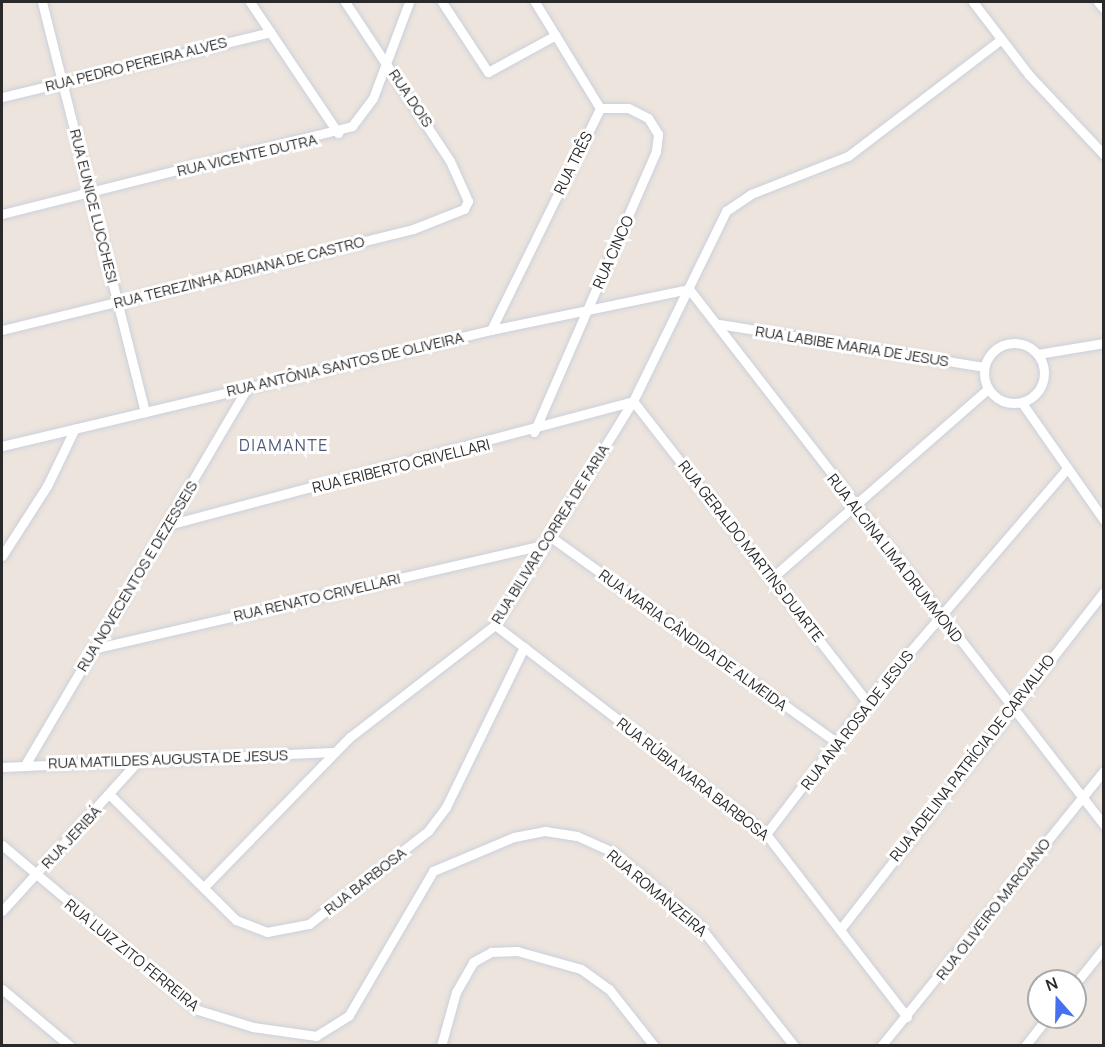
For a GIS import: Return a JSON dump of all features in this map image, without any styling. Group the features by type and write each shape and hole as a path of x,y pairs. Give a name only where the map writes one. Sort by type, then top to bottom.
{"street":[{"name":"RUA EUNICE LUCCHESI","path":"42,2 144,412"},
{"name":"RUA VICENTE DUTRA","path":"2,214 338,133 250,2"},
{"name":"RUA DOIS","path":"345,2 432,130 468,201"},
{"path":"338,133 364,115 409,2"},
{"path":"442,2 488,72 556,35"},
{"path":"536,2 600,108"},
{"path":"973,2 1000,40 1104,155"},
{"path":"1098,2 1104,9"},
{"name":"RUA PEDRO PEREIRA ALVES","path":"2,97 270,32"},
{"name":"RUA BILIVAR CORREA DE FARIA","path":"204,887 334,752 495,625 541,545 633,401 736,200 848,156 922,108 1000,40"},
{"name":"RUA CINCO","path":"534,432 649,170 658,134 648,118 628,108 600,108"},
{"name":"RUA TRÊS","path":"491,330 600,108"},
{"name":"RUA TEREZINHA ADRIANA DE CASTRO","path":"2,330 413,229 448,218 468,201"},
{"name":"RUA ANTÔNIA SANTOS DE OLIVEIRA","path":"2,446 491,330 689,289"},
{"name":"RUA ALCINA LIMA DRUMMOND","path":"689,289 719,324 854,507 1104,825"},
{"name":"RUA LABIBE MARIA DE JESUS","path":"719,324 984,368"},
{"path":"1038,354 1043,383 1022,403 1003,402 988,390 984,368 994,351 1012,343 1038,354 1104,343"},
{"name":"RUA NOVECENTOS E DEZESSEIS","path":"25,765 248,386"},
{"path":"773,577 988,390"},
{"name":"RUA ERIBERTO CRIVELLARI","path":"168,525 534,432 633,401"},
{"name":"RUA GERALDO MARTINS DUARTE","path":"633,401 773,577 867,702"},
{"path":"1022,403 1066,470 1104,520"},
{"path":"2,556 47,486 75,428"},
{"name":"RUA ANA ROSA DE JESUS","path":"766,834 839,744 867,702 1066,470"},
{"name":"RUA MARIA CÂNDIDA DE ALMEIDA","path":"548,536 839,744"},
{"name":"RUA RENATO CRIVELLARI","path":"92,649 541,545"},
{"name":"RUA ADELINA PATRÍCIA DE CARVALHO","path":"842,927 1009,706 1104,592"},
{"name":"RUA RÚBIA MARA BARBOSA","path":"495,625 766,834 842,927 907,1017"},
{"name":"RUA BARBOSA","path":"110,795 236,920 267,932 287,931 327,912 428,831 446,807 524,647"},
{"name":"RUA MATILDES AUGUSTA DE JESUS","path":"2,767 334,752"},
{"name":"RUA JERIBÁ","path":"2,911 110,795 138,761"},
{"name":"RUA OLIVEIRO MARCIANO","path":"880,1046 907,1017 1104,771"},
{"name":"RUA ROMANZEIRA","path":"441,867 487,846 545,831 577,836 613,852 697,923 794,1046"},
{"name":"RUA LUIZ ZITO FERREIRA","path":"2,844 35,876 198,1010 254,1027 316,1036 349,1015 421,886 441,867"},
{"path":"1087,969 1104,948"},
{"path":"441,1046 456,992 473,962 491,952 517,951 581,969 609,989 654,1046"},
{"path":"2,989 70,1046"},
{"path":"1025,1046 1038,1029"}],"district":[{"name":"DIAMANTE","path":"284,445"}]}
